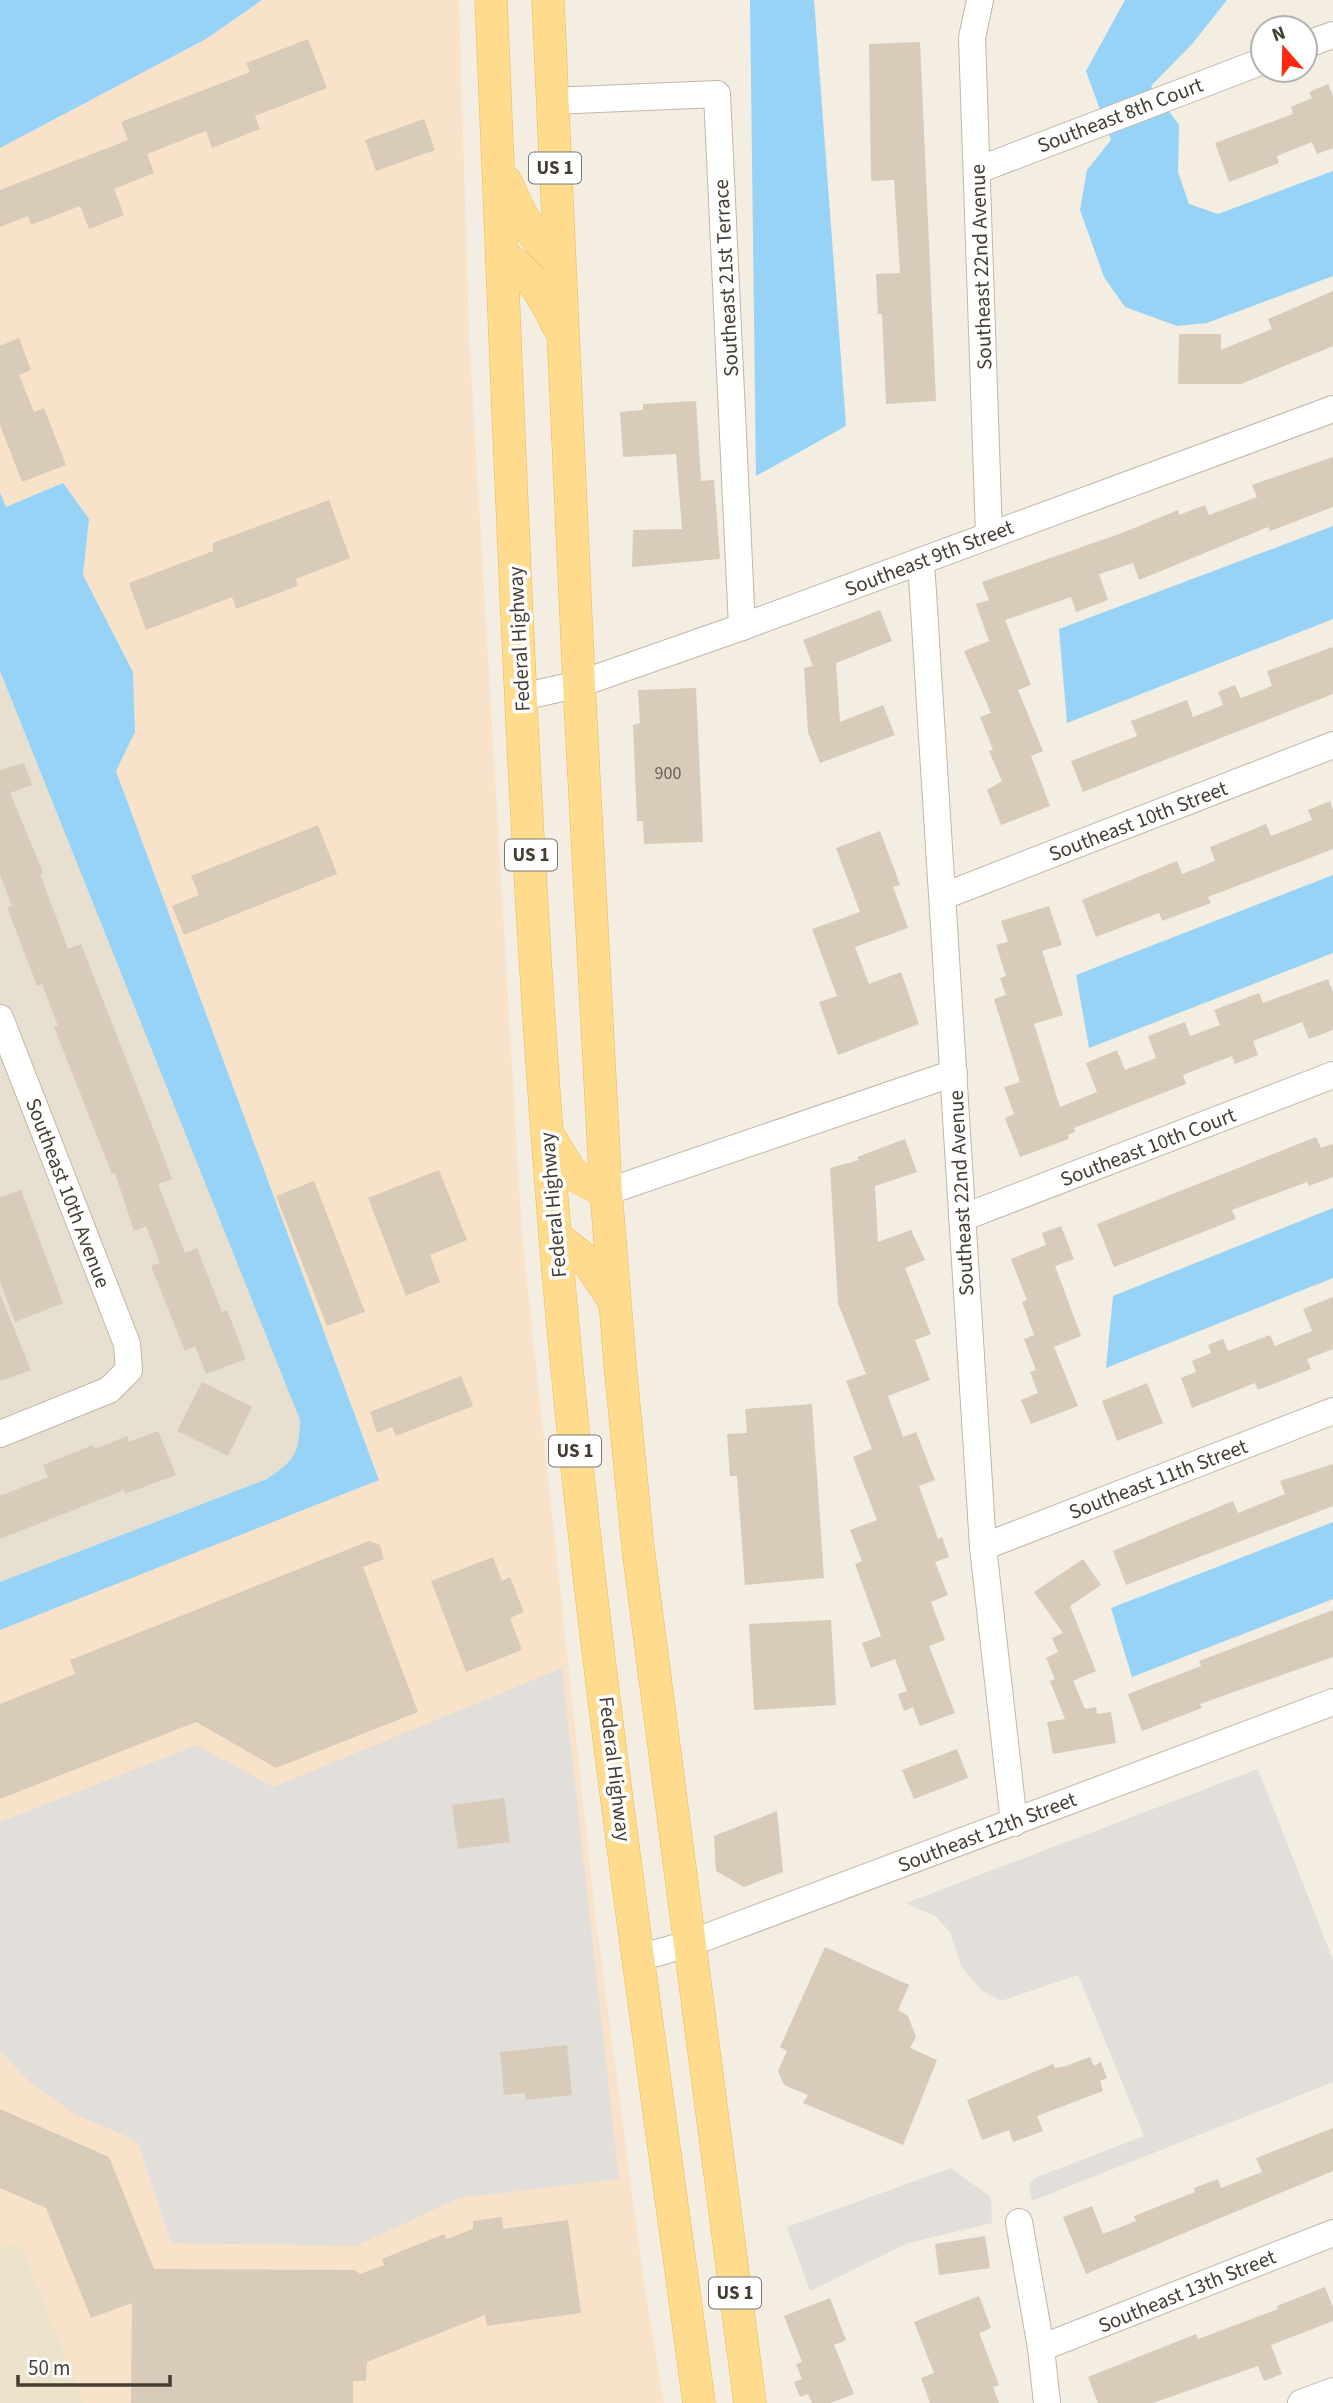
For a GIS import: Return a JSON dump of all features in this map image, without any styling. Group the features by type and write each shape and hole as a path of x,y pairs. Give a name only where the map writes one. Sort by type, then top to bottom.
{"main road":[{"name":"Federal Highway","path":"491,0 522,697 555,1236 578,1482 699,2403"},
{"name":"US 1","path":"548,0 579,684 606,1192 615,1303 638,1548 750,2403"},
{"path":"498,165 525,226 541,246 559,260"},
{"path":"502,255 521,267 539,286 563,336"},
{"path":"547,1134 572,1174 606,1192"},
{"path":"555,1236 589,1262 615,1303"}],"street":[{"name":"Southeast 22nd Avenue","path":"980,0 972,38 989,535"},
{"name":"Southeast 8th Court","path":"978,170 1249,66"},
{"name":"Southeast 21st Terrace","path":"552,101 717,94 743,627"},
{"name":"Southeast 9th Street","path":"522,697 579,684 743,627 1333,410"},
{"name":"Southeast 22nd Avenue","path":"921,561 983,1547 1014,1823"},
{"name":"Southeast 10th Street","path":"944,896 1333,745"},
{"name":"Southeast 10th Avenue","path":"0,1018 127,1344 129,1370 109,1390 0,1434"},
{"path":"606,1192 954,1073"},
{"name":"Southeast 10th Court","path":"962,1218 1333,1075"},
{"name":"Southeast 11th Street","path":"983,1547 1333,1411"},
{"name":"Southeast 12th Street","path":"639,1958 688,1944 1333,1702"},
{"path":"1019,2222 1041,2348 1047,2403"},
{"name":"Southeast 13th Street","path":"1041,2348 1333,2233"},
{"path":"1301,2403 1333,2391"}],"shaded area":[{"path":"262,0 459,0 469,335 522,1235 595,1913 643,2276 664,2403 84,2403 20,2243 0,2250 0,1630 379,1479 116,771 135,732 133,672 83,575 89,519 6,507 0,492 0,148 206,39"},
{"path":"0,671 300,1420 299,1444 291,1462 267,1479 0,1582"},
{"path":"562,1668 619,2179 459,2198 356,2246 171,2243 137,2141 74,2114 28,2081 0,2050 0,1822 197,1745 273,1787"},
{"path":"1258,1769 1333,1960 1333,2082 1032,2201 1029,2184 1037,2177 1144,2136 1078,1975 1001,2001 981,1990 961,1966 950,1932 935,1916 906,1903"},
{"path":"951,2168 991,2197 992,2223 908,2243 810,2291 787,2227"},
{"path":"20,2242 84,2403 0,2403 0,2250"}],"water":[{"path":"0,0 262,0 206,39 0,148"},
{"path":"750,0 814,0 846,426 756,476"},
{"path":"1125,0 1227,0 1193,43 1151,86 1179,125 1178,172 1189,204 1218,214 1333,171 1333,276 1207,323 1177,326 1125,307 1104,277 1080,210 1087,170 1111,140 1086,71"},
{"path":"63,483 89,519 83,575 133,672 135,732 116,771 379,1480 0,1630 0,1582 267,1479 284,1467 294,1455 300,1420 0,671 0,492 6,507"},
{"path":"1333,526 1333,619 1067,723 1059,629"},
{"path":"1333,875 1333,953 1089,1048 1076,975"},
{"path":"1333,1208 1333,1278 1106,1368 1113,1296"},
{"path":"1333,1522 1333,1599 1132,1677 1111,1608"}],"building":[{"path":"308,39 327,88 255,116 260,129 212,148 206,131 147,154 154,173 114,189 124,215 89,229 80,206 31,225 28,216 0,227 0,190 128,140 121,122 250,72 246,63"},
{"path":"920,42 936,401 886,404 882,314 878,314 876,274 900,273 894,180 871,181 869,44"},
{"path":"1328,84 1333,96 1333,148 1317,154 1312,142 1277,156 1279,163 1229,182 1215,143 1293,114 1291,107 1312,98 1309,92"},
{"path":"424,119 435,150 376,171 365,140"},
{"path":"1333,291 1333,346 1241,384 1178,384 1179,334 1221,334 1221,350 1272,329 1268,319"},
{"path":"19,338 31,370 19,375 34,412 44,408 66,465 22,482 0,425 0,346"},
{"path":"696,401 701,481 714,480 720,559 632,567 633,530 682,529 676,454 623,457 620,412 643,410 643,404"},
{"path":"1333,457 1333,507 1270,531 1268,527 1139,580 1133,563 1099,574 1108,600 1076,612 1071,597 1005,620 1031,685 1018,690 1043,751 1031,756 1050,806 1001,825 987,790 1002,781 989,751 993,750 980,717 991,713 964,651 989,641 976,604 989,600 982,582 1122,533 1178,510 1179,515 1205,505 1209,515 1257,497 1252,485"},
{"path":"329,500 350,558 296,579 298,586 236,609 232,597 146,630 129,583 213,551 213,543"},
{"path":"880,610 892,641 836,663 840,722 883,705 895,735 820,763 808,732 804,668 813,666 803,640"},
{"path":"1333,647 1333,694 1083,792 1071,761 1137,736 1131,721 1187,700 1193,717 1223,705 1218,692 1235,685 1241,698 1272,686 1267,671"},
{"path":"696,688 703,842 644,844 643,821 637,821 633,725 640,723 638,690"},
{"path":"24,763 32,785 10,793 43,872 40,874 68,949 81,944 153,1128 172,1179 158,1184 185,1253 197,1248 222,1312 227,1310 246,1359 206,1374 195,1346 185,1351 151,1266 160,1263 146,1226 134,1231 115,1173 112,1174 54,1027 58,1026 42,984 37,986 7,907 12,906 0,875 0,770"},
{"path":"1330,801 1333,810 1333,849 1208,897 1211,903 1162,921 1159,913 1096,937 1082,900 1177,861 1182,874 1215,861 1210,847 1266,824 1271,836 1312,820 1308,810"},
{"path":"318,825 337,874 184,935 172,906 199,895 191,876"},
{"path":"880,831 900,885 893,887 908,928 855,947 869,984 901,972 919,1024 838,1055 819,1002 837,996 812,929 860,912 836,848"},
{"path":"1049,906 1062,945 1042,951 1063,1015 1034,1024 1060,1107 1097,1092 1086,1063 1117,1050 1125,1070 1156,1058 1148,1036 1185,1022 1190,1036 1220,1025 1214,1010 1259,993 1263,1003 1328,979 1333,992 1333,1030 1309,1039 1302,1022 1253,1041 1258,1055 1235,1064 1232,1056 1183,1075 1186,1084 1074,1128 1075,1132 1068,1135 1069,1139 1020,1157 1005,1118 1014,1114 1004,1087 1020,1082 994,999 1006,995 1000,978 1006,976 996,945 1008,942 1001,921"},
{"path":"1316,1137 1321,1148 1333,1144 1333,1177 1309,1186 1307,1182 1232,1210 1236,1219 1114,1267 1097,1224"},
{"path":"905,1139 917,1172 875,1186 878,1242 911,1230 925,1260 905,1268 931,1334 915,1340 930,1380 888,1396 903,1437 916,1432 935,1480 919,1486 938,1539 942,1537 949,1557 935,1562 948,1595 931,1602 945,1640 929,1646 955,1713 920,1726 913,1707 904,1711 898,1694 907,1691 895,1659 871,1668 862,1643 881,1636 855,1564 862,1561 850,1530 877,1520 853,1457 872,1449 846,1381 866,1374 838,1303 830,1168 859,1160 857,1157"},
{"path":"439,1170 467,1240 430,1255 440,1282 406,1296 368,1198"},
{"path":"314,1181 365,1312 327,1326 276,1196"},
{"path":"21,1190 63,1303 15,1322 0,1281 0,1197"},
{"path":"1061,1226 1074,1259 1055,1266 1081,1336 1054,1347 1078,1406 1031,1424 1021,1400 1038,1393 1030,1372 1036,1370 1024,1339 1034,1335 1022,1302 1027,1300 1011,1259 1046,1245 1042,1233"},
{"path":"0,1294 31,1370 0,1381"},
{"path":"1333,1297 1333,1349 1307,1359 1311,1369 1258,1390 1255,1383 1192,1408 1181,1378 1196,1372 1192,1361 1211,1353 1208,1345 1223,1339 1228,1351 1270,1335 1275,1346 1312,1331 1303,1309"},
{"path":"461,1376 473,1406 396,1436 392,1427 377,1433 370,1412"},
{"path":"202,1382 252,1407 228,1456 177,1431"},
{"path":"1147,1383 1163,1423 1117,1441 1102,1401"},
{"path":"812,1404 824,1578 745,1585 737,1476 730,1476 727,1434 747,1433 745,1409"},
{"path":"158,1431 176,1475 125,1494 124,1490 0,1539 0,1496 48,1477 43,1465 93,1445 95,1449 127,1436 129,1442"},
{"path":"1333,1464 1333,1506 1126,1585 1113,1551 1233,1501 1238,1513 1285,1494 1280,1481"},
{"path":"369,1541 380,1545 384,1559 363,1567 418,1712 276,1768 196,1722 0,1799 0,1704 75,1674 70,1660"},
{"path":"493,1557 502,1581 510,1577 524,1612 510,1618 522,1650 466,1672 431,1581"},
{"path":"1083,1559 1101,1585 1070,1606 1096,1671 1073,1681 1085,1709 1096,1707 1097,1714 1111,1712 1116,1743 1053,1754 1047,1722 1065,1719 1050,1681 1055,1679 1046,1658 1058,1652 1052,1638 1063,1633 1034,1592"},
{"path":"1333,1610 1333,1657 1200,1704 1202,1708 1142,1731 1128,1694 1201,1666 1199,1661"},
{"path":"831,1620 836,1705 754,1710 749,1624"},
{"path":"957,1749 968,1778 914,1799 902,1770"},
{"path":"504,1798 510,1842 458,1849 452,1805"},
{"path":"777,1811 783,1872 744,1887 716,1871 714,1836"},
{"path":"825,1947 909,1985 898,2010 908,2016 916,2037 910,2048 937,2060 903,2145 803,2103 808,2095 784,2085 778,2071 787,2051 780,2047"},
{"path":"567,2045 572,2095 526,2100 525,2093 504,2095 500,2052"},
{"path":"1090,2057 1094,2066 1101,2062 1107,2078 1100,2081 1103,2091 1037,2116 1043,2131 1013,2142 1009,2130 982,2140 967,2100 1053,2064 1055,2068 1066,2066"},
{"path":"0,2109 109,2157 154,2269 354,2270 360,2274 384,2265 382,2259 444,2234 447,2239 473,2229 473,2221 502,2217 503,2229 568,2220 581,2313 487,2326 485,2315 367,2362 366,2381 353,2381 353,2403 131,2403 132,2303 91,2318 46,2208 0,2188"},
{"path":"1333,2128 1333,2171 1086,2274 1063,2217 1092,2206 1103,2234 1136,2221 1134,2216 1195,2192 1194,2188 1218,2179 1221,2188 1262,2172 1256,2158"},
{"path":"985,2236 990,2268 939,2275 935,2244"},
{"path":"1325,2287 1333,2307 1333,2321 1271,2345 1282,2374 1264,2381 1258,2366 1153,2403 1098,2403 1088,2377 1196,2334 1198,2339 1278,2309 1277,2306"},
{"path":"979,2296 991,2328 979,2333 999,2385 993,2387 999,2403 930,2403 921,2378 934,2373 914,2322"},
{"path":"830,2298 846,2340 834,2345 854,2394 830,2403 812,2403 808,2394 800,2397 794,2382 802,2379 796,2364 802,2362 784,2316"}]}
